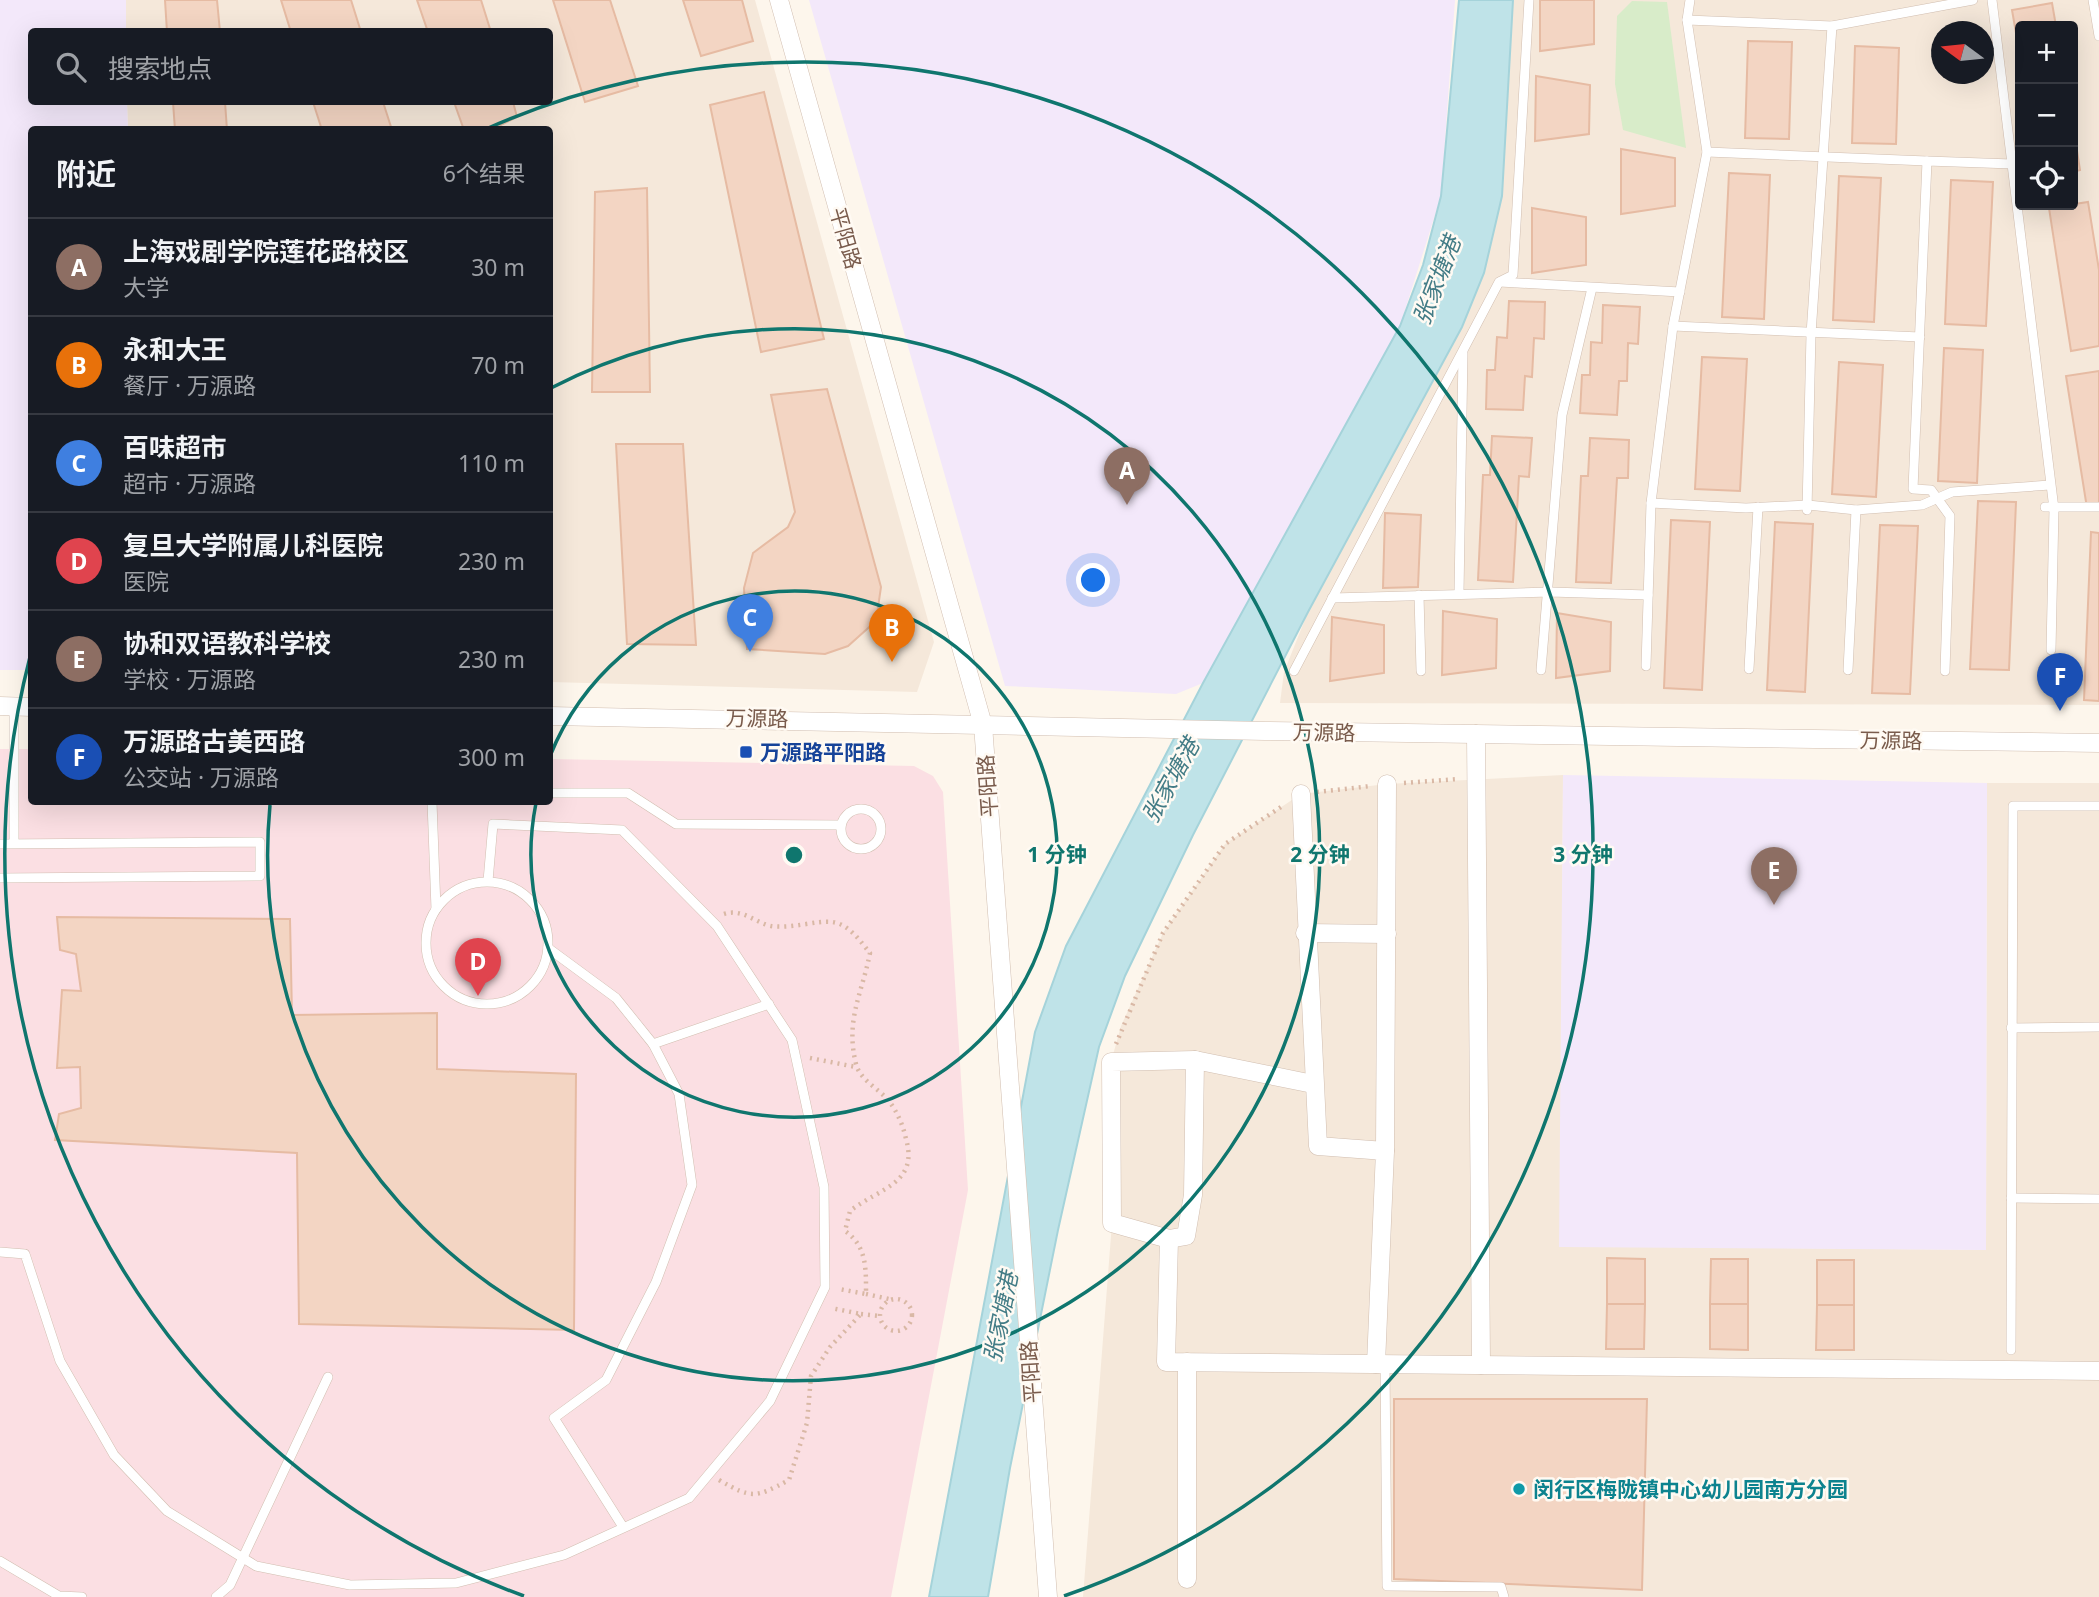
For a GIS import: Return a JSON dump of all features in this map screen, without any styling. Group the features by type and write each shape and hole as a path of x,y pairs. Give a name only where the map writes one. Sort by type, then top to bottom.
{"street":[{"name":"平阳路","path":"779,0 982,725 1048,1597"},
{"name":"万源路","path":"553,716 1265,731 2099,743"},
{"path":"1476,734 1481,1365"},
{"path":"1380,1364 1385,1151 1387,784"},
{"path":"1301,794 1312,1084 1318,1146 1385,1151"},
{"path":"1306,933 1387,934"},
{"path":"1195,1060 1193,1195 1186,1236 1169,1239 1112,1223 1111,1062 1195,1060 1312,1084"},
{"path":"1169,1239 1166,1362 2099,1371"},
{"path":"1187,1362 1187,1579"}],"lane":[{"path":"1294,671 1499,282 1513,275 1529,0"},
{"path":"1646,666 1651,503 1673,326 1707,152 1687,20 1690,0"},
{"path":"1687,20 1832,26 1973,0"},
{"path":"1992,0 2050,485 2051,650"},
{"path":"2093,0 2099,36"},
{"path":"1808,508 1811,334 1821,156 1832,26"},
{"path":"1707,152 2012,164"},
{"path":"1927,161 1913,489 1931,489 1950,516 1945,671"},
{"path":"1499,282 1680,292"},
{"path":"1541,670 1550,592 1562,415 1592,288"},
{"path":"1673,326 1920,337"},
{"path":"1459,593 1463,350"},
{"path":"1651,503 1856,510 1922,505 1952,492 2050,485"},
{"path":"1749,669 1758,507"},
{"path":"2050,508 2099,507"},
{"path":"1847,670 1856,510"},
{"path":"1332,598 1550,592 1648,595"},
{"path":"1419,595 1421,671"},
{"path":"14,843 15,706"},
{"path":"553,793 628,793 676,824 841,825"},
{"path":"432,805 436,909"},
{"path":"2011,1350 2013,806 2099,806"},
{"path":"865,809 879,820 881,834 873,845 853,848 843,838 841,825 847,813 865,809"},
{"path":"0,1252 25,1254 60,1361 114,1455 167,1511 256,1566 350,1585 456,1583 564,1555 689,1498 770,1401 825,1287 824,1187 792,1040 710,919 622,830 493,824 488,881"},
{"path":"0,844 260,842 260,876 0,878"},
{"path":"488,881 508,885 525,895 539,910 547,928 548,948 537,977 516,998 486,1004 457,997 442,984 431,967 426,947 428,927 436,909 450,894 468,884 488,881"},
{"path":"548,948 616,998 653,1044 679,1094 692,1185 656,1282 606,1380 554,1418 624,1527"},
{"path":"653,1044 769,1004"},
{"path":"2011,1028 2099,1027"},
{"path":"2011,1198 2099,1199"},
{"path":"1380,1364 1387,1586 1501,1587 1504,1597"},
{"path":"216,1597 230,1586 328,1377"},
{"path":"0,1561 60,1595 82,1597"}],"path":[{"path":"1111,1062 1121,1026 1163,933 1225,844 1301,794 1387,784 1476,778"},
{"path":"710,919 731,912 769,926 802,927 831,921 848,928 870,953 852,1013 856,1067 870,1085 888,1100 902,1122 909,1149 905,1175 850,1212 845,1231 857,1240 866,1265 866,1294"},
{"path":"796,1056 856,1067"},
{"path":"825,1287 866,1294 906,1302 911,1312 910,1322 903,1329 892,1331 884,1326 880,1316 882,1306 890,1299"},
{"path":"816,1305 880,1316"},
{"path":"709,1474 746,1495 766,1493 789,1480 807,1423 811,1376 830,1347 861,1314"}],"shaded area":[{"path":"0,0 126,0 126,28 28,28 28,105 127,105 128,126 28,126 28,670 0,670"},
{"path":"126,0 755,0 934,642 917,692 553,682 553,126 128,126 127,105 553,105 553,28 126,28"},
{"path":"809,0 1455,0 1441,196 1400,326 1203,683 1176,694 1005,686"},
{"path":"1513,0 2099,0 2099,705 1280,703 1284,672 1308,612 1462,327 1484,273"},
{"path":"0,749 28,749 28,805 553,805 553,759 914,766 933,776 943,792 968,1190 891,1597 0,1597"},
{"path":"1563,775 1560,1246 1986,1250 1987,783 2099,783 2099,1597 1083,1597 1112,1223 1111,1062 1121,1026 1163,933 1225,844 1301,794 1387,784"},
{"path":"1563,775 1987,783 1986,1250 1559,1247"}],"green space":[{"path":"1632,1 1667,2 1686,148 1623,130 1615,84 1617,16"}],"water":[{"name":"张家塘港","path":"1459,0 1513,0 1502,196 1484,273 1462,327 1308,612 1193,835 1125,976 1099,1047 1058,1230 1010,1468 988,1597 929,1597 1035,1032 1066,946 1203,683 1400,326 1423,265 1441,196"}],"building":[{"path":"165,0 217,0 220,28 167,28"},
{"path":"281,0 351,0 360,28 290,28"},
{"path":"417,0 481,0 490,28 427,28"},
{"path":"553,0 610,0 638,86 585,102"},
{"path":"683,0 742,0 753,41 701,56"},
{"path":"1540,0 1594,0 1594,44 1540,51"},
{"path":"2052,3 2055,21 2015,21 2015,27 2012,10"},
{"path":"1748,41 1792,42 1789,139 1745,138"},
{"path":"1855,46 1899,48 1896,144 1852,143"},
{"path":"1536,76 1590,85 1589,134 1535,141"},
{"path":"764,92 824,339 761,352 710,105"},
{"path":"173,105 225,105 227,126 175,126"},
{"path":"314,105 384,105 391,126 321,126"},
{"path":"455,105 514,105 517,117 499,126 463,126"},
{"path":"1621,149 1675,158 1675,206 1621,214"},
{"path":"1729,173 1770,175 1764,319 1722,317"},
{"path":"1839,176 1881,178 1874,322 1833,320"},
{"path":"1951,180 1993,182 1986,326 1945,324"},
{"path":"647,188 650,392 592,392 595,192"},
{"path":"2088,202 2099,270 2099,346 2071,351 2049,210 2078,210 2078,204"},
{"path":"1532,208 1586,217 1586,265 1532,273"},
{"path":"1509,301 1545,302 1544,339 1534,338 1532,377 1525,376 1523,410 1486,409 1487,370 1495,370 1497,337 1507,338"},
{"path":"1603,305 1640,307 1638,344 1628,343 1627,381 1619,381 1617,415 1580,413 1582,375 1590,375 1591,342 1602,343"},
{"path":"1944,348 1983,350 1977,483 1938,481"},
{"path":"1702,357 1747,359 1740,491 1695,489"},
{"path":"1839,362 1883,365 1876,497 1832,494"},
{"path":"2099,371 2099,506 2087,508 2066,376"},
{"path":"827,389 881,587 876,621 848,646 825,654 747,649 744,588 753,553 788,527 795,512 771,395"},
{"path":"1492,436 1532,438 1529,477 1519,476 1513,582 1478,580 1483,475 1490,475"},
{"path":"1590,438 1629,440 1628,478 1617,478 1611,583 1576,582 1581,476 1588,476"},
{"path":"616,444 683,444 696,645 627,644"},
{"path":"1978,501 2016,502 2009,670 1970,669"},
{"path":"1385,513 1421,515 1418,587 1383,588"},
{"path":"1671,520 1710,522 1702,690 1664,688"},
{"path":"1775,522 1813,524 1805,692 1767,690"},
{"path":"1880,525 1918,526 1910,694 1872,693"},
{"path":"2091,532 2099,533 2099,701 2084,700"},
{"path":"1443,611 1497,619 1496,668 1442,675"},
{"path":"1557,613 1611,622 1610,671 1556,678"},
{"path":"1332,617 1384,625 1384,673 1330,681"},
{"path":"57,917 290,919 292,1015 437,1013 437,1069 576,1074 574,1330 299,1324 297,1153 55,1140 59,1114 81,1108 80,1067 57,1068 62,990 81,991 76,954 60,950"},
{"path":"1607,1258 1645,1259 1645,1304 1607,1304"},
{"path":"1711,1259 1748,1259 1748,1304 1710,1304"},
{"path":"1817,1260 1854,1260 1854,1305 1817,1305"},
{"path":"1607,1304 1645,1304 1644,1349 1606,1349"},
{"path":"1710,1304 1748,1304 1748,1350 1710,1349"},
{"path":"1817,1305 1854,1305 1854,1350 1816,1350"},
{"name":"闵行区梅陇镇中心幼儿园南方分园","path":"1394,1399 1647,1399 1642,1590 1394,1579"}],"place":[{"name":"上海戏剧学院莲花路校区","path":"1127,505"},
{"name":"百味超市","path":"750,652"},
{"name":"永和大王","path":"892,662"},
{"name":"万源路古美西路","path":"2060,711"},
{"name":"万源路平阳路","path":"746,752"},
{"name":"协和双语教科学校","path":"1774,905"},
{"name":"复旦大学附属儿科医院","path":"478,996"},
{"name":"闵行区梅陇镇中心幼儿园南方分园","path":"1519,1489"}]}
